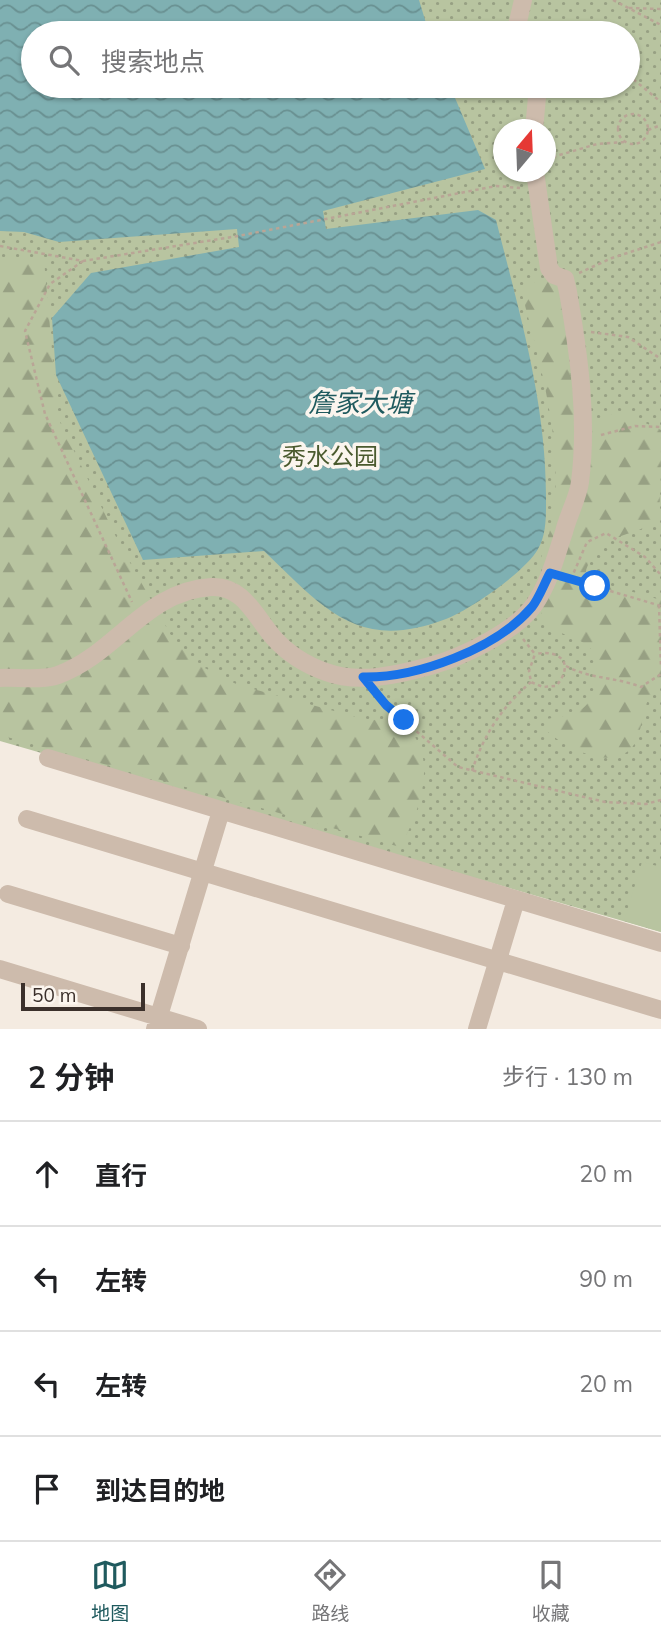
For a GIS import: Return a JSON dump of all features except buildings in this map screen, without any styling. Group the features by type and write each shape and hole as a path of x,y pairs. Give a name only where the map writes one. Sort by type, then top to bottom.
{"lane":[{"path":"518,21 523,0"},
{"path":"535,119 537,98"},
{"path":"0,678 57,676 88,660 139,615 192,590 227,587 241,596 274,638 305,663 329,673 363,677 405,673 462,654 512,625 534,605 550,573 580,484 582,444 581,372 575,329 565,279 554,275 549,268 537,182"},
{"path":"48,758 661,943"},
{"path":"157,1023 221,811"},
{"path":"27,818 661,1010"},
{"path":"8,894 181,946"},
{"path":"477,1029 516,900"},
{"path":"0,969 157,1023 198,1029"}],"path":[{"path":"613,0 661,25"},
{"path":"628,8 661,9"},
{"path":"640,85 661,102"},
{"path":"556,156 597,144 631,144 643,141 648,130 644,119 639,115 626,116 618,131 625,142"},
{"path":"648,130 661,125"},
{"path":"0,246 83,261 238,236 495,186 538,190"},
{"path":"565,279 612,258 661,242"},
{"path":"83,261 50,284 25,331 45,414 139,615"},
{"path":"575,329 628,337 661,359"},
{"path":"582,444 612,430 661,427"},
{"path":"571,579 587,542 606,533 645,557 661,575"},
{"path":"550,573 660,606 661,668"},
{"path":"512,625 535,654"},
{"path":"535,654 553,653 561,657 566,666 581,674 621,679 641,687 661,674"},
{"path":"531,682 529,671 535,654"},
{"path":"531,682 543,687 556,686 564,677 566,666"},
{"path":"363,677 386,705 458,767 605,802 646,804 661,800"},
{"path":"472,771 491,726 513,698 531,682"}],"green space":[{"name":"秀水公园","path":"0,0 661,0 661,932 0,741"},
{"path":"0,260 44,260 58,418 119,543 173,639 195,663 238,685 360,718 406,724 412,732 423,759 423,785 416,812 400,847 0,735"},
{"path":"550,278 561,284 576,425 621,412 661,430 659,511 652,522 643,528 610,541 600,548 591,560 584,578 661,600 661,685 646,704 635,743 627,752 616,757 592,756 556,739 548,732 547,719 576,712 587,704 594,690 597,670 595,656 589,647 549,625 541,610 542,598 556,570 539,562 550,531 555,497 555,461 545,388 520,286"},
{"path":"642,862 661,867 661,932 624,921"}],"water":[{"name":"詹家大塘","path":"0,0 419,0 425,21 21,21 21,98 455,98 485,169 323,211 326,229 478,210 496,220 530,356 541,426 546,509 543,537 538,549 522,568 496,589 457,614 415,628 388,631 365,627 344,619 305,590 264,551 143,560 56,375 52,318 91,273 239,247 237,229 59,242 24,232 0,231"}],"route":[{"path":"404,720 386,705 363,677 405,673 462,654 512,625 534,605 550,573 595,586"}]}
